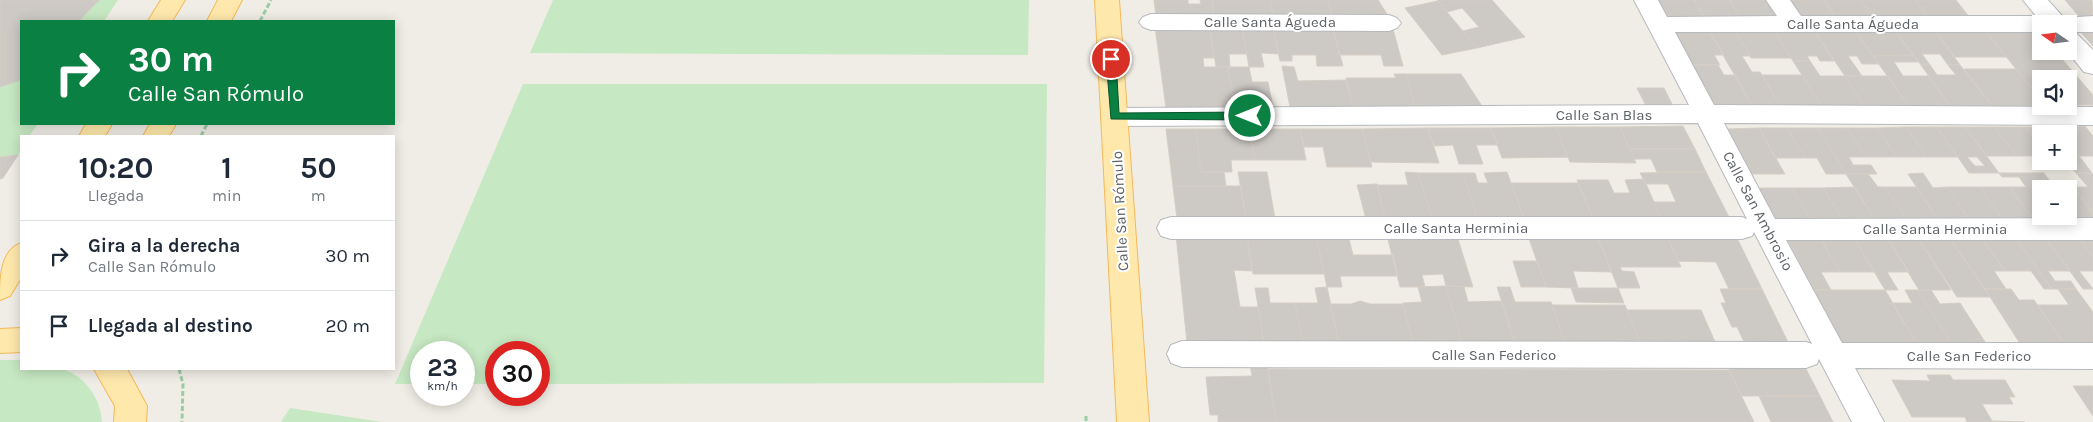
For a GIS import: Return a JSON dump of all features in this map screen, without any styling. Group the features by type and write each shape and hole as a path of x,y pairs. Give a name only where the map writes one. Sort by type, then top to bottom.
{"main road":[{"path":"161,20 173,0"},
{"path":"220,20 230,0"},
{"name":"Calle San Rómulo","path":"1107,0 1132,422"},
{"path":"0,288 20,256"},
{"path":"0,341 20,340"},
{"path":"110,370 115,375 131,406 130,422"}],"street":[{"name":"Calle San Ambrosio","path":"1646,0 1868,422"},
{"path":"1778,0 1794,24"},
{"path":"2035,0 2042,15"},
{"name":"Calle Santa Águeda","path":"1151,22 1389,23"},
{"name":"Calle Santa Águeda","path":"1668,24 2032,24"},
{"path":"2078,24 2093,24"},
{"path":"2078,48 2093,66"},
{"name":"Calle San Blas","path":"1114,117 1707,114 2093,116"},
{"name":"Calle Santa Herminia","path":"1171,228 1742,228"},
{"name":"Calle Santa Herminia","path":"1777,229 2093,229"},
{"name":"Calle San Federico","path":"1182,354 1806,355"},
{"name":"Calle San Federico","path":"1844,356 2093,356"}],"path":[{"path":"261,20 271,0"},
{"path":"179,370 183,384 182,422"},
{"path":"1086,416 1086,422"}],"green space":[{"path":"99,0 118,0 105,20 80,20"},
{"path":"553,0 1029,0 1028,55 530,53"},
{"path":"20,80 20,125 37,125 30,135 20,135 20,151 18,155 0,157 0,87"},
{"path":"523,84 1047,84 1044,383 550,384 550,341 485,341 485,384 475,384 475,341 413,341"},
{"path":"410,349 410,384 395,384"},
{"path":"0,360 20,360 20,370 65,370 73,373 91,390 99,406 102,422 0,422"},
{"path":"290,408 382,422 281,422"}],"building":[{"path":"0,0 99,0 80,20 20,20 20,80 0,87"},
{"path":"1154,0 1188,0 1188,4 1201,4 1200,0 1212,0 1214,16 1156,16"},
{"path":"1212,0 1270,0 1273,16 1214,16"},
{"path":"1270,0 1328,0 1332,17 1273,16"},
{"path":"1328,0 1378,0 1389,17 1332,17"},
{"path":"1437,0 1492,0 1525,37 1477,48 1463,31 1479,27 1462,8 1447,12"},
{"path":"1659,0 1694,0 1705,18 1669,19"},
{"path":"1694,0 1730,0 1741,18 1705,18"},
{"path":"1730,0 1766,0 1777,18 1741,18"},
{"path":"1787,0 1824,0 1837,20 1800,20"},
{"path":"1824,0 1861,0 1875,20 1837,20"},
{"path":"1861,0 1915,0 1929,18 1875,20"},
{"path":"1915,0 1956,0 1970,18 1929,18"},
{"path":"2065,0 2092,0 2093,20 2082,20"},
{"path":"1438,1 1477,48 1442,55 1405,8"},
{"path":"1155,27 1210,28 1214,58 1203,58 1204,67 1228,67 1234,107 1166,108"},
{"path":"1210,28 1242,28 1247,54 1229,54 1230,67 1216,67"},
{"path":"1242,28 1273,28 1279,54 1261,53 1264,67 1249,67"},
{"path":"1273,28 1333,29 1343,66 1317,66 1316,55 1292,55 1292,61 1280,61"},
{"path":"1893,28 1913,55 1873,56 1854,29"},
{"path":"1893,28 1933,28 1960,65 1948,65 1940,54 1922,54 1930,65 1921,65"},
{"path":"1933,28 1983,28 2006,57 1955,57"},
{"path":"1983,28 2032,28 2032,60 2063,60 2071,70 2032,70 2032,89"},
{"path":"1333,29 1393,29 1403,66 1384,66 1381,55 1339,55"},
{"path":"1708,29 1734,29 1750,56 1742,56 1752,72 1760,72 1781,107 1753,107"},
{"path":"1708,29 1724,55 1714,55 1720,65 1693,65 1674,30"},
{"path":"1734,29 1773,29 1791,58 1751,58"},
{"path":"1773,29 1813,29 1834,61 1820,61 1817,56 1807,56 1810,61 1793,61"},
{"path":"1813,29 1854,29 1879,64 1862,64 1857,56 1848,56 1862,76 1845,76"},
{"path":"2078,29 2093,29 2093,46"},
{"path":"1913,55 1918,62 1894,62 1903,76 1928,76 1950,106 1909,106 1873,56"},
{"path":"1793,61 1810,61 1820,76 1845,76 1865,107 1822,107"},
{"path":"1693,65 1718,65 1724,75 1735,75 1753,107 1716,107"},
{"path":"1921,65 1930,65 1937,75 1956,75 1948,65 1960,65 1992,106 1950,106"},
{"path":"1282,66 1294,67 1298,81 1346,80 1353,107 1290,107"},
{"path":"1228,67 1249,67 1252,82 1268,82 1273,107 1234,107"},
{"path":"1964,69 2016,69 2032,89 2032,106 1992,106"},
{"path":"1394,74 1406,74 1415,106 1353,107 1346,78 1396,78"},
{"path":"1406,74 1461,74 1482,106 1415,106"},
{"path":"1762,75 1802,75 1822,107 1781,107"},
{"path":"1845,76 1887,76 1909,106 1865,107"},
{"path":"2077,76 2093,95 2093,105 2077,105"},
{"path":"1637,88 1664,88 1673,106 1646,106"},
{"path":"1683,126 1695,149 1630,149 1620,127"},
{"path":"2077,126 2085,126 2093,136 2093,156 2079,156 2077,154"},
{"path":"1556,127 1568,157 1502,158 1491,128"},
{"path":"1556,127 1620,127 1636,163 1570,162"},
{"path":"1906,127 1937,127 1958,157 1927,157"},
{"path":"1906,127 1927,157 1897,157 1877,128"},
{"path":"1937,127 1965,127 1999,173 1969,173","holes":["1967,157 1977,157 1985,166 1975,166"]},
{"path":"1965,127 1994,127 2017,156 1987,156"},
{"path":"1994,127 2025,127 2032,136 2032,156 2017,156"},
{"path":"2025,127 2032,127 2032,136"},
{"path":"1428,128 1491,128 1498,145 1476,145 1483,164 1459,164 1453,145 1434,146"},
{"path":"1428,128 1439,163 1371,162 1362,129"},
{"path":"1759,128 1787,128 1805,158 1775,158"},
{"path":"1759,128 1785,174 1752,174 1728,129"},
{"path":"1787,128 1818,128 1846,174 1826,174 1817,158 1805,158"},
{"path":"1818,128 1847,128 1866,157 1849,157 1853,165 1871,165 1877,174 1846,174"},
{"path":"1847,128 1877,128 1897,157 1866,157"},
{"path":"1166,129 1196,129 1201,172 1224,172 1226,186 1173,186"},
{"path":"1196,129 1250,129 1255,160 1231,160 1232,172 1201,172"},
{"path":"1250,129 1300,129 1306,160 1255,160"},
{"path":"1300,129 1362,129 1372,167 1327,167 1323,147 1304,147"},
{"path":"1630,149 1695,149 1706,172 1657,172 1651,159 1634,159"},
{"path":"2077,154 2092,173 2076,173 2074,170 2077,170"},
{"path":"18,155 3,178 0,179 0,157"},
{"path":"1238,172 1267,172 1275,219 1246,219"},
{"path":"1405,172 1418,173 1432,218 1385,218 1377,185 1408,185"},
{"path":"1507,172 1524,218 1477,218 1463,173 1475,173 1478,183 1488,183 1484,173"},
{"path":"1706,172 1730,219 1661,218 1654,202 1676,202 1668,184 1646,184 1640,173"},
{"path":"1418,173 1463,173 1477,218 1432,218"},
{"path":"1923,173 1933,188 1947,187 1970,220 1938,220 1908,174"},
{"path":"1999,173 2030,173 2035,180 2032,180 2032,217 2009,187 2026,187 2019,177 2002,177"},
{"path":"2030,173 2044,173 2049,180 2035,180"},
{"path":"2076,173 2093,174 2093,213 2077,192 2077,187 2088,187"},
{"path":"1846,174 1868,174 1878,187 1885,187 1907,220 1875,220"},
{"path":"1644,179 1661,218 1593,218 1577,180 1608,180 1614,193 1630,193 1625,180"},
{"path":"1511,183 1578,183 1593,218 1524,218"},
{"path":"1377,184 1385,218 1366,219 1357,185"},
{"path":"1173,186 1241,186 1246,219 1177,219"},
{"path":"1855,187 1875,220 1844,221 1823,188"},
{"path":"1885,187 1916,187 1938,220 1907,220"},
{"path":"1947,187 1980,187 2003,220 1970,220"},
{"path":"1980,187 2009,187 2032,217 2032,220 2003,220"},
{"path":"1759,188 1792,188 1811,221 1777,221"},
{"path":"1792,188 1823,188 1844,221 1811,221"},
{"path":"2077,192 2093,213 2093,220 2077,220"},
{"path":"1176,235 1247,235 1252,271 1234,270 1240,307 1258,307 1264,343 1187,343"},
{"path":"1247,235 1316,235 1324,274 1253,274"},
{"path":"1316,235 1348,235 1353,255 1393,255 1398,276 1340,276 1342,287 1327,287"},
{"path":"1387,236 1457,236 1473,287 1446,286 1443,274 1422,275 1425,287 1400,287"},
{"path":"1528,236 1597,236 1612,272 1573,271 1578,288 1546,287"},
{"path":"1597,236 1667,236 1681,267 1620,267 1622,271 1634,272 1640,288 1618,288"},
{"path":"1667,236 1736,236 1762,289 1729,289 1716,262 1678,261"},
{"path":"1853,236 1874,272 1840,272 1820,237"},
{"path":"1853,236 1886,236 1909,272 1887,272 1898,290 1885,290"},
{"path":"1886,236 1917,236 1951,290 1919,290"},
{"path":"1917,236 1948,236 1990,297 1957,297"},
{"path":"1948,236 1980,236 2005,271 1994,271 2006,289 1985,289"},
{"path":"1980,236 2014,236 2052,289 2044,289 2031,271 2005,271"},
{"path":"2014,236 2044,236 2070,271 2048,271 2055,281 2071,281 2076,289 2052,289"},
{"path":"2044,236 2077,236 2093,257 2093,271 2079,271 2093,289 2083,289"},
{"path":"2077,236 2093,236 2093,257"},
{"path":"1786,237 1820,237 1840,272 1821,272 1831,290 1814,290"},
{"path":"1513,261 1537,261 1546,287 1521,287"},
{"path":"1446,286 1464,287 1468,302 1501,301 1515,343 1462,343"},
{"path":"1446,286 1462,343 1413,343 1403,303 1422,302 1418,287"},
{"path":"1327,287 1339,343 1303,343 1295,303 1318,303 1315,288"},
{"path":"1497,287 1510,287 1515,302 1551,302 1565,343 1515,343"},
{"path":"1255,288 1268,288 1270,303 1295,303 1303,343 1264,343"},
{"path":"1571,288 1618,288 1624,303 1576,302"},
{"path":"1720,289 1762,289 1789,344 1745,344 1737,327 1732,327 1721,303 1726,303"},
{"path":"1985,289 2011,289 2019,300 2034,300 2065,345 2021,345"},
{"path":"2058,289 2076,289 2093,312 2093,344 2065,345 2037,305 2069,305"},
{"path":"1814,290 1885,290 1918,345 1844,346"},
{"path":"1905,290 1917,290 1953,345 1918,345 1892,303 1912,303"},
{"path":"1917,290 1931,290 1940,304 1960,303 1987,345 1953,345"},
{"path":"1360,301 1370,304 1403,304 1413,343 1339,343 1330,304 1351,304"},
{"path":"1552,305 1625,305 1640,343 1565,343"},
{"path":"1627,310 1701,310 1716,344 1640,343"},
{"path":"1250,364 1267,364 1276,422 1218,422 1218,415 1210,415 1206,377 1252,376"},
{"path":"1727,365 1804,365 1820,396 1742,396"},
{"path":"1268,369 1729,370 1754,422 1276,422"},
{"path":"1927,375 1950,375 1953,380 2005,380 2015,397 2009,397 2013,404 1982,404 1992,421 2025,422 1967,422 1965,417 1912,417 1892,380 1930,381"},
{"path":"2073,386 2093,386 2093,416"},
{"path":"1759,396 1820,396 1833,422 1771,422"}],"route":[{"path":"1111,59 1114,117 1250,116"}]}
